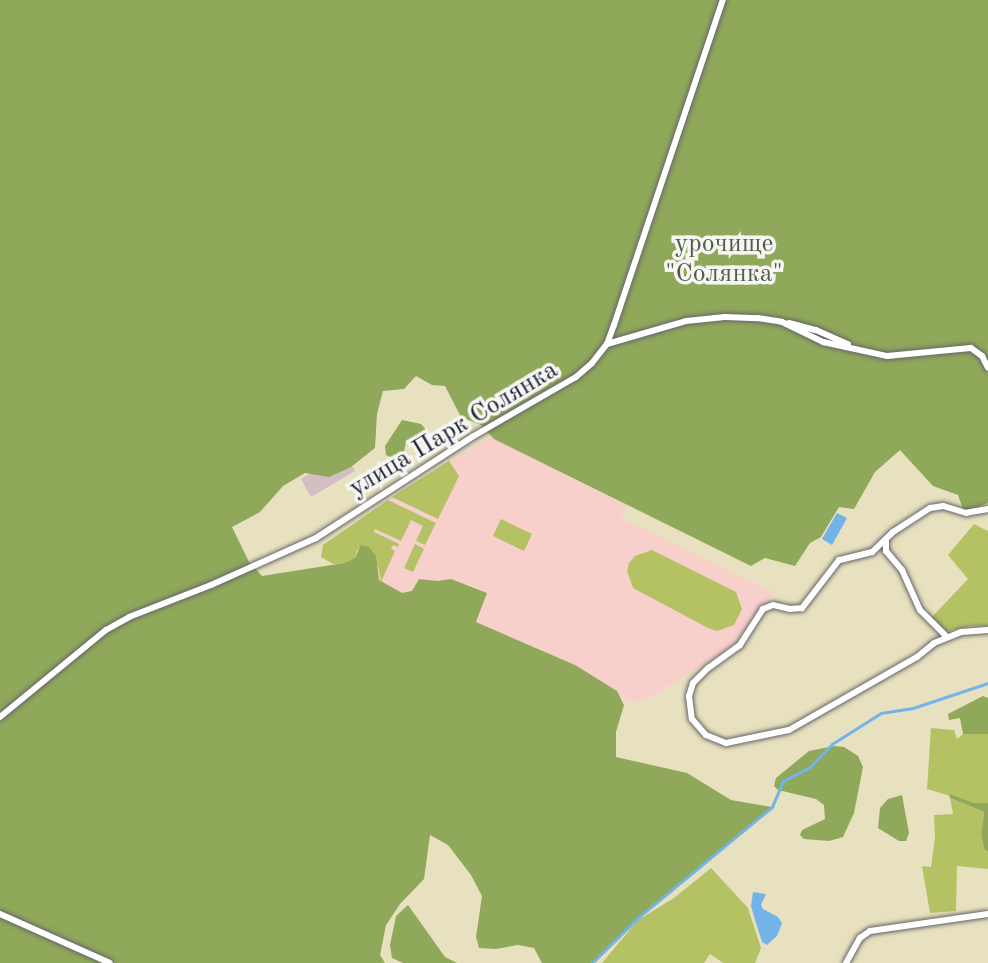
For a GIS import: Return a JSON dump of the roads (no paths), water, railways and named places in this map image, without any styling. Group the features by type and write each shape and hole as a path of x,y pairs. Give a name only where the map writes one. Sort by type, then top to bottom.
{"street":[{"name":"улица Парк Солянка","path":"0,717 106,630 129,617 211,585 316,538 472,437 576,377 607,344 723,0"},
{"path":"607,344 658,328 709,318 758,318 782,322 823,342 887,356 904,357 965,347 976,350 988,368"},
{"path":"988,509 966,513 943,506 930,508 872,552 844,557 833,565 810,602 797,609 772,605 763,609 740,645 701,674 690,690 692,719 706,734 726,743 789,730 947,637 961,632 988,630"},
{"path":"886,540 886,551 902,570 920,610 947,637"},
{"path":"0,914 110,963"},
{"path":"846,963 860,938 870,931 988,914"}],"water":[{"path":"837,513 847,518 832,545 822,539"},
{"path":"753,892 766,894 761,905 763,909 778,917 782,923 777,936 767,945 762,942 751,906"}],"waterway":[{"path":"592,963 639,917 772,807 783,781 809,768 832,744 881,713 913,708 988,683"}],"park label":[{"name":"урочище \"Солянка\"","path":"724,260"}]}
